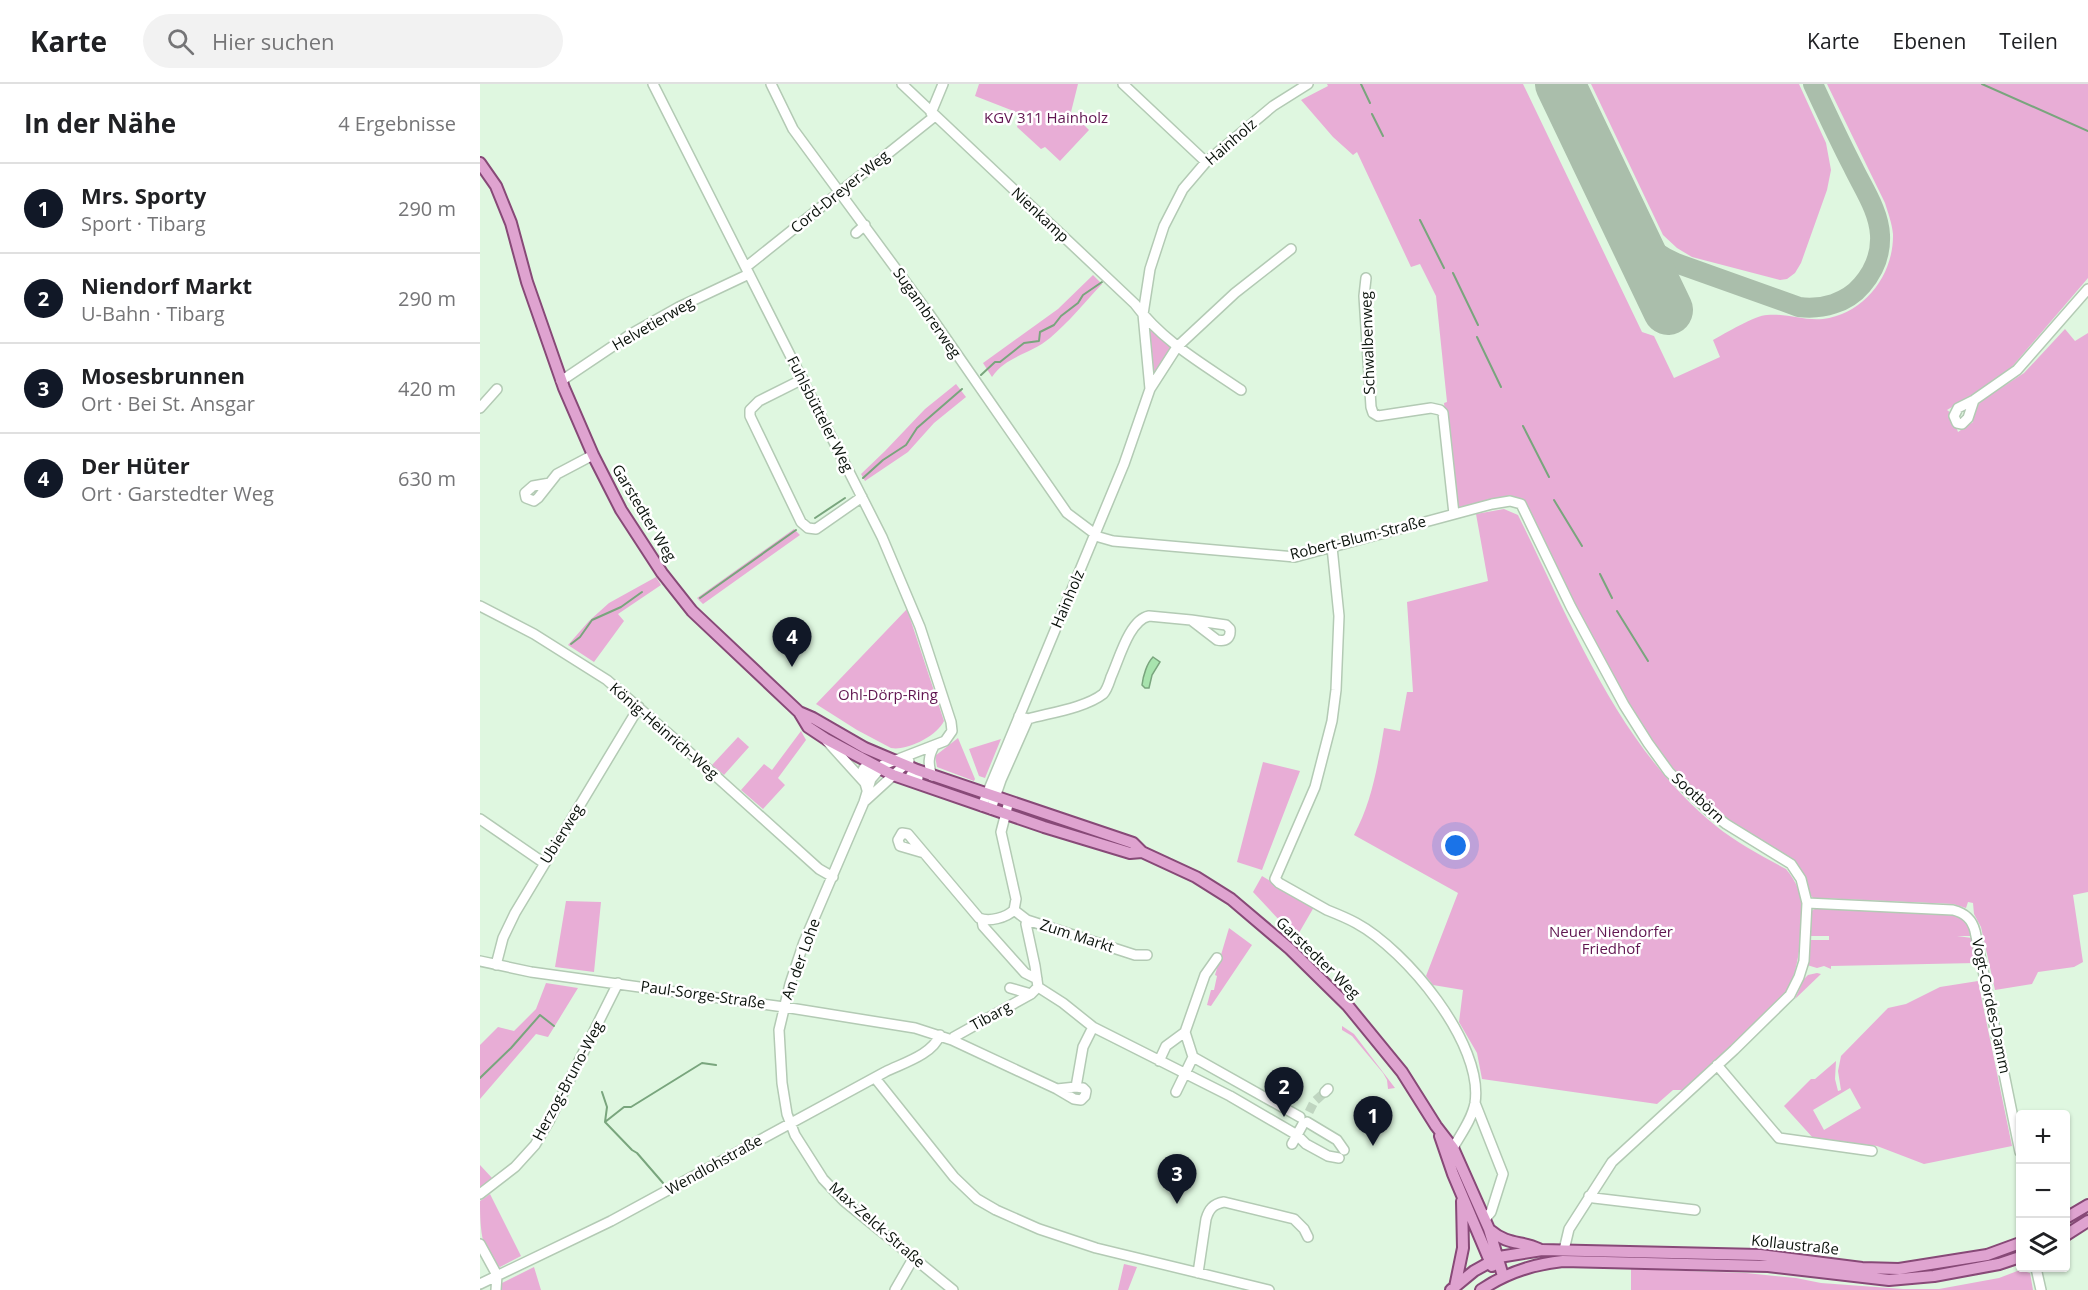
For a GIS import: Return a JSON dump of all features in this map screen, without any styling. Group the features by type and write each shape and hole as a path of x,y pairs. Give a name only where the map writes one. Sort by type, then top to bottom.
{"main road":[{"name":"Garstedter Weg","path":"480,163 496,186 512,223 527,282 561,381 593,455 636,535 692,611 800,712 893,761 1133,843 1142,852 1197,877 1231,899 1290,949 1348,1006 1402,1072 1436,1126 1453,1148 1487,1224 1495,1259"},
{"name":"Garstedter Weg","path":"800,712 808,727 893,775 986,808 1130,854 1142,852"},
{"name":"Garstedter Weg","path":"1436,1126 1451,1170 1503,1276"},
{"path":"1453,1289 1463,1248 1462,1192"},
{"path":"2070,1215 2088,1204"},
{"path":"2070,1232 2088,1221"},
{"path":"1487,1224 1498,1237 1542,1250"},
{"name":"Kollaustraße","path":"1542,1250 1760,1256 1862,1268 1899,1269 1952,1263 1987,1255 2016,1244"},
{"path":"1453,1289 1495,1259 1542,1250"},
{"name":"Kollaustraße","path":"1481,1290 1503,1276 1534,1266 1563,1261 1768,1266 1889,1280 1934,1276 1999,1264 2016,1258"}],"street":[{"name":"Fuhlsbütteler Weg","path":"653,84 904,584 952,728 949,737 934,746 893,761"},
{"name":"Sugambrerweg","path":"771,84 793,129 865,225 1067,513 1095,533"},
{"name":"Nienkamp","path":"902,84 1135,304 1177,347 1240,390"},
{"name":"Cord-Dreyer-Weg","path":"748,271 933,114 944,84"},
{"path":"1123,84 1206,162"},
{"name":"Hainholz","path":"1150,389 1143,314 1150,269 1164,226 1183,189 1206,162 1273,106 1308,84"},
{"path":"856,233 865,225"},
{"name":"Hainholz","path":"986,808 1124,464 1150,389 1177,347 1235,293 1291,249"},
{"name":"Helvetierweg","path":"561,381 631,334 748,271"},
{"name":"Schwalbenweg","path":"1366,279 1364,296 1373,413 1378,416 1431,408 1443,413 1454,514"},
{"path":"1974,400 2017,370 2088,289"},
{"path":"803,379 759,401 750,410 750,416 801,522 808,528 816,529 861,497"},
{"path":"480,408 497,389"},
{"name":"Garstedter Weg","path":"550,483 558,474 593,455"},
{"name":"Robert-Blum-Straße","path":"1095,533 1113,541 1274,557 1295,557 1492,504 1514,501"},
{"name":"Sootbörn","path":"1514,501 1521,504 1571,607 1624,705 1669,772 1726,825 1791,864 1801,879 1807,903 1804,961 1796,985 1782,1003 1612,1162 1566,1234 1564,1250"},
{"path":"1332,547 1339,616 1336,690 1332,721 1315,787 1275,876 1279,883 1329,911 1358,923 1388,945 1432,993 1464,1044 1475,1075 1475,1102 1469,1120 1453,1148"},
{"name":"König-Heinrich-Weg","path":"480,606 534,634 606,680 819,869 833,877"},
{"path":"1023,718 1090,701 1104,693 1129,634 1142,617 1191,620"},
{"name":"Ubierweg","path":"496,965 503,938 515,912 639,707"},
{"name":"Garstedter Weg","path":"826,739 869,789"},
{"path":"932,776 928,765 934,746"},
{"name":"Fuhlsbütteler Weg","path":"904,765 919,752"},
{"path":"879,769 893,761"},
{"name":"An der Lohe","path":"864,802 904,765"},
{"name":"An der Lohe","path":"790,1123 780,1064 779,1030 784,1007 797,962 864,802 871,779 879,769"},
{"path":"982,920 1006,915 1014,910 1016,899 1001,832 1010,801"},
{"path":"480,819 543,863"},
{"name":"Tibarg","path":"924,853 977,917 982,920 983,926 1035,987 1063,1003 1093,1027 1226,1096 1301,1125 1336,1140 1342,1154 1328,1156 1306,1144 1301,1125 1252,1091 1193,1058"},
{"name":"Vogt-Cordes-Damm","path":"1807,903 1948,910 1962,913 1969,918 1975,931 2016,1132"},
{"name":"Zum Markt","path":"1014,910 1027,920 1135,955 1147,955"},
{"path":"1027,920 1035,987"},
{"path":"1159,1061 1166,1046 1185,1032 1205,975 1217,958"},
{"name":"Paul-Sorge-Straße","path":"480,962 903,1026 940,1035 1074,1099 1081,1100 1086,1091 1076,1087"},
{"name":"Herzog-Bruno-Weg","path":"480,1194 515,1167 535,1145 618,983"},
{"name":"Tibarg","path":"1010,988 1035,987"},
{"name":"Tibarg","path":"952,1040 1035,987"},
{"path":"1057,1089 1076,1087 1083,1047 1093,1027"},
{"path":"1176,1092 1193,1058 1185,1032"},
{"name":"Wendlohstraße","path":"480,1284 611,1221 932,1048 940,1035"},
{"path":"1717,1065 1779,1138 1872,1151"},
{"path":"875,1077 954,1177 980,1202 1072,1241 1268,1290"},
{"path":"1226,1096 1229,1078"},
{"path":"1245,1104 1252,1091"},
{"path":"1475,1102 1503,1174 1487,1224"},
{"name":"Max-Zelck-Straße","path":"790,1123 802,1148 823,1179 844,1201 953,1290"},
{"path":"1292,1144 1301,1125"},
{"path":"1589,1196 1695,1210"},
{"path":"1198,1273 1208,1212 1219,1203 1224,1202 1294,1219 1308,1236"},
{"path":"480,1244 497,1275 496,1290"},
{"path":"895,1290 914,1257"},
{"path":"2037,1272 2041,1290"}],"green space":[{"name":"KGV 311 Hainholz","path":"979,84 1078,84 1071,112 1089,130 1060,161 1045,147 1041,149 1017,127 1021,114 975,96"},
{"path":"1327,84 1523,84 1642,332 1654,336 1674,378 1720,357 1713,340 1748,321 1767,315 1809,319 1838,316 1863,301 1882,278 1892,249 1893,234 1890,218 1885,203 1827,84 2088,84 2088,278 2005,375 1947,410 1951,413 1958,432 1973,422 1972,415 1981,401 2024,373 2065,329 2075,341 2088,333 2088,892 2073,895 2083,962 2074,967 2038,972 2032,984 1995,990 1981,927 1974,914 1973,903 1968,902 1966,908 1953,904 1820,898 1819,901 1809,893 1805,880 1709,806 1669,764 1629,707 1575,607 1524,504 1456,510 1444,403 1447,402 1436,296 1420,264 1411,267 1357,152 1353,155 1333,137 1301,100 1328,86"},
{"path":"1591,84 1799,84 1826,143 1831,170 1827,190 1801,263 1795,273 1787,279 1780,280 1692,257 1677,248 1663,235"},
{"path":"1093,275 1102,284 1064,325 1043,343 1004,364 992,377 983,363 1058,309"},
{"path":"1149,327 1173,347 1154,376 1152,374"},
{"path":"956,384 966,397 934,423 908,452 865,481 861,474 925,409"},
{"name":"Neuer Niendorfer Friedhof","path":"1504,509 1518,515 1601,682 1651,759 1682,794 1716,826 1741,844 1786,869 1798,889 1802,909 1800,948 1790,986 1780,1000 1683,1090 1673,1090 1657,1104 1482,1079 1477,1053 1459,1022 1463,990 1433,985 1426,976 1458,893 1354,835 1370,796 1384,728 1400,731 1407,692 1413,692 1407,602 1488,581 1476,514"},
{"path":"794,529 800,535 703,604 697,598"},
{"path":"656,577 661,585 618,614 624,621 594,662 568,645 609,603"},
{"name":"Ohl-Dörp-Ring","path":"907,609 944,721 935,732 921,741 905,747 891,748 816,704"},
{"path":"801,731 806,740 778,778 785,785 763,809 741,790 764,764 772,770"},
{"path":"738,737 749,747 724,775 712,765"},
{"path":"958,738 974,781 937,767 935,756"},
{"path":"1001,739 985,778 979,776 969,749"},
{"path":"1263,762 1300,771 1262,870 1237,862"},
{"path":"1262,876 1314,907 1296,938 1253,892"},
{"path":"566,901 601,902 594,972 555,967"},
{"path":"1817,908 1955,914 1964,919 1972,931 1971,936 1957,936 1972,938 1976,963 1831,966 1831,969 1824,966 1817,968 1807,965 1808,940 1829,940 1829,936 1808,936 1811,911"},
{"path":"1229,928 1252,945 1211,1006 1207,1005 1211,990 1214,990 1217,976 1215,975"},
{"path":"1821,974 1795,999 1804,979 1808,975"},
{"path":"1978,981 2012,1146 1924,1164 1877,1146 1814,1139 1784,1106 1811,1079 1815,1079 1836,1061 1835,1079 1838,1091 1841,1090 1838,1071 1841,1056 1888,1008 1906,1004 1940,987","holes":["1850,1088 1861,1108 1824,1130 1813,1110"]},
{"path":"546,983 578,988 548,1037 536,1034 480,1099 480,1045 498,1027 514,1031 536,1009"},
{"path":"1342,1026 1354,1034 1395,1088 1388,1089 1383,1073 1352,1036 1342,1030"},
{"path":"480,1165 493,1179 480,1189"},
{"path":"490,1194 521,1256 500,1267 488,1255 482,1238 480,1201"},
{"path":"1124,1264 1137,1267 1128,1290 1118,1290"},
{"path":"534,1267 541,1290 501,1290 502,1283"},
{"path":"1631,1269 1746,1273 1821,1283 1903,1289 1939,1289 1999,1278 2016,1272 2027,1272 2030,1273 2033,1290 1631,1290"}],"shaded area":[{"path":"1153,657 1160,662 1152,675 1149,688 1145,688 1142,685 1143,678"}],"waterway":[{"path":"1361,84 1370,103"},
{"path":"1982,84 2088,131"},
{"path":"1372,114 1383,136"},
{"path":"1420,220 1444,268"},
{"path":"1453,273 1478,325"},
{"path":"981,375 995,362 1000,362 1024,343 1039,341 1040,332 1054,325 1061,316 1078,303 1083,295 1102,282"},
{"path":"1477,337 1501,387"},
{"path":"863,478 883,460 906,445 917,428 962,389"},
{"path":"1523,426 1549,477"},
{"path":"815,518 845,498"},
{"path":"1554,500 1582,546"},
{"path":"700,598 796,530"},
{"path":"1600,574 1612,598"},
{"path":"571,644 580,637 592,620 621,607 642,592"},
{"path":"1617,611 1648,661"},
{"path":"480,1078 540,1015 554,1026"},
{"path":"605,1122 624,1107 631,1107 702,1063 716,1065"},
{"path":"602,1092 607,1107 605,1122 637,1153 663,1183"}],"taxiway":[{"path":"1615,200 1639,237 1655,251 1676,263 1799,307 1825,306 1842,301 1866,280 1876,262 1880,242 1879,226 1870,200 1813,84"}],"runway":[{"path":"1560,84 1668,310"}],"tunnel":[{"path":"1303,1124 1314,1102 1325,1092"}],"place":[{"name":"Der Hüter","path":"792,667"},
{"name":"Niendorf Markt","path":"1284,1117"},
{"name":"Mrs. Sporty","path":"1373,1146"},
{"name":"Mosesbrunnen","path":"1177,1204"}]}
